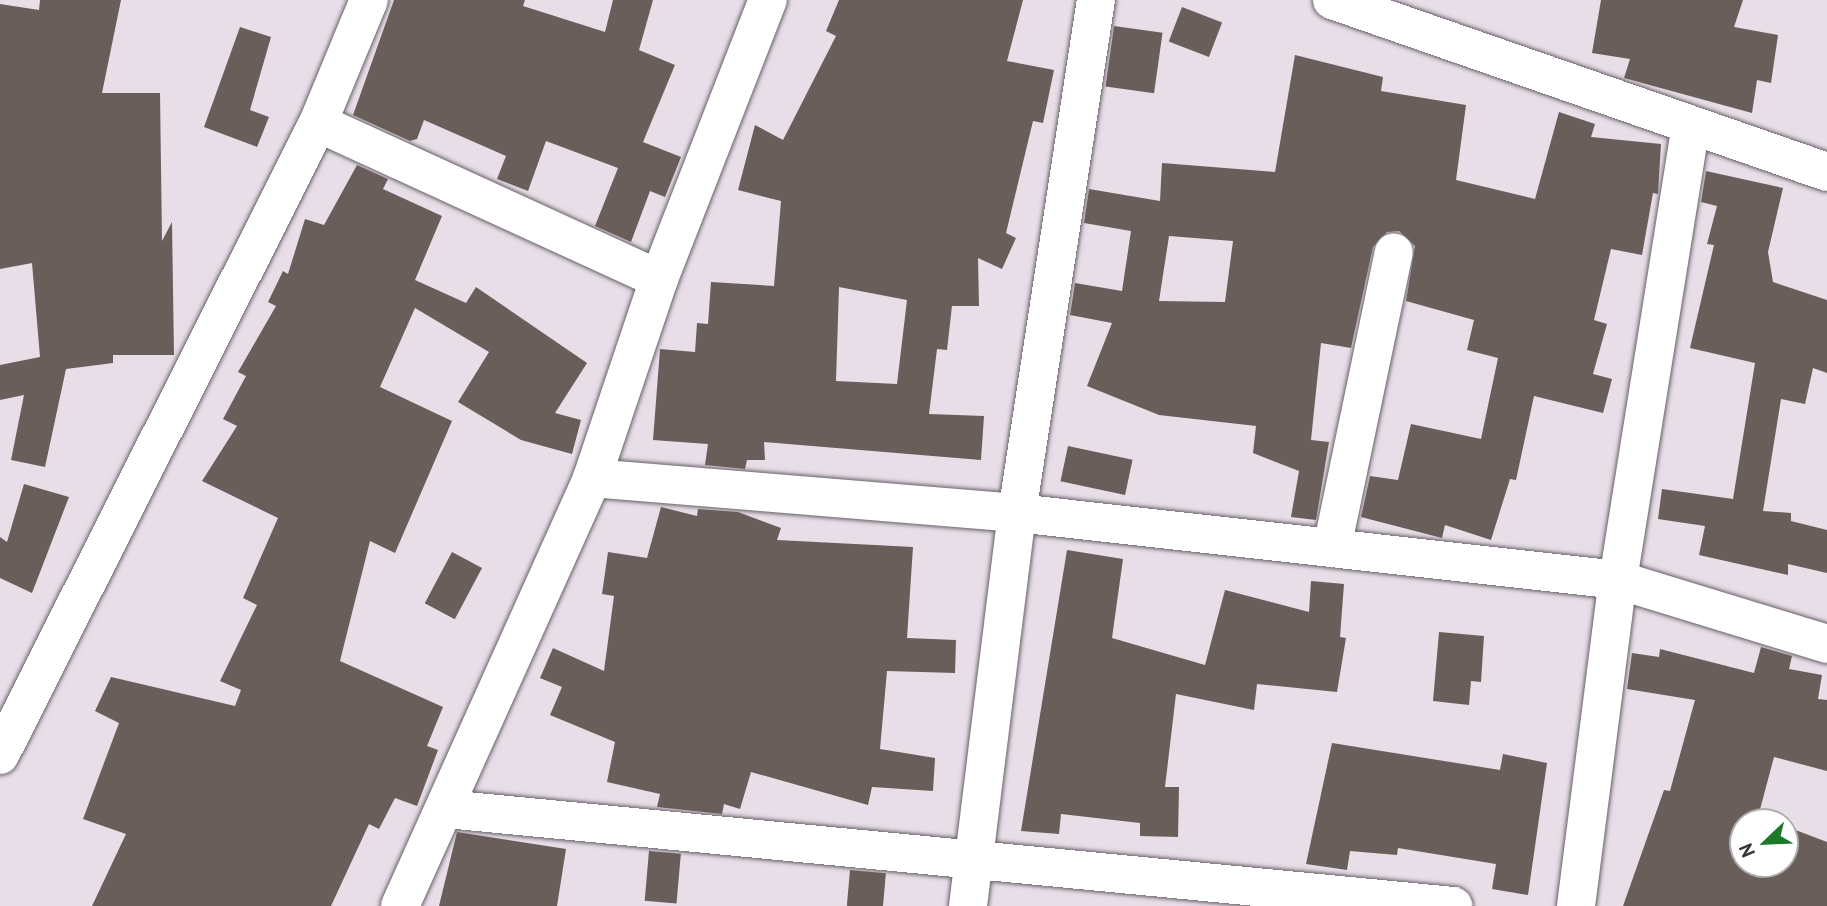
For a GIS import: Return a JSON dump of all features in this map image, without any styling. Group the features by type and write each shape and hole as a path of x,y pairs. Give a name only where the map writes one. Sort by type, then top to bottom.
{"street":[{"path":"0,755 318,123 369,0"},
{"path":"400,906 592,478 659,279 768,0"},
{"path":"968,906 1017,513 1096,0"},
{"path":"1332,0 1412,14 1691,126 1827,172"},
{"path":"318,123 659,279"},
{"path":"1576,906 1618,580 1691,126"},
{"path":"1332,548 1394,252"},
{"path":"592,478 1017,513 1618,580 1827,644"},
{"path":"446,808 974,855 1454,906"}],"building":[{"path":"40,0 121,0 102,93 160,93 162,241 172,222 174,355 113,355 113,363 66,369 45,467 11,460 24,395 0,400 0,365 40,357 32,263 0,269 0,4 39,10"},
{"path":"394,0 525,0 523,6 605,32 613,0 653,0 639,50 675,65 643,142 681,157 665,197 650,191 631,242 595,226 618,168 546,141 528,191 497,179 506,156 424,120 417,139 410,141 353,115"},
{"path":"839,0 1023,0 1007,61 1054,70 1043,123 1033,121 1006,233 1016,238 1002,269 978,258 979,306 952,306 947,350 937,349 929,414 984,416 981,460 764,442 765,460 747,460 745,469 705,465 708,444 653,440 660,349 695,352 697,323 708,324 711,282 774,286 781,201 738,190 755,125 783,140 836,36 826,31","holes":["839,287 907,300 897,384 836,381"]},
{"path":"1601,0 1743,0 1734,27 1778,35 1771,83 1757,80 1752,113 1624,78 1630,59 1592,53"},
{"path":"1182,7 1222,22 1209,57 1169,42"},
{"path":"1114,26 1163,33 1154,93 1106,86"},
{"path":"240,27 271,37 250,110 269,117 257,147 204,127"},
{"path":"1295,55 1383,77 1381,91 1466,105 1456,180 1535,199 1559,112 1595,124 1591,137 1661,144 1658,194 1653,193 1642,255 1611,249 1594,320 1607,324 1593,374 1612,379 1603,413 1534,396 1516,480 1510,479 1491,540 1445,525 1442,538 1361,517 1370,476 1398,480 1411,424 1481,439 1498,358 1467,350 1474,320 1406,301 1415,246 1399,231 1387,232 1373,247 1351,348 1321,343 1311,440 1329,442 1316,520 1291,517 1299,471 1253,453 1256,426 1159,415 1087,386 1112,323 1070,315 1075,283 1122,291 1131,231 1084,223 1089,189 1160,201 1162,163 1275,172","holes":["1169,236 1233,241 1225,302 1159,301"]},
{"path":"357,165 388,179 383,189 442,216 415,280 466,303 476,287 587,363 555,413 581,420 572,454 521,440 458,402 489,352 415,308 380,387 452,421 395,553 370,541 340,661 443,707 427,746 438,750 417,806 395,798 379,829 369,824 331,906 92,906 126,834 83,819 119,723 95,711 111,677 235,706 241,690 220,681 257,605 243,598 278,518 202,481 237,426 223,419 246,376 238,372 276,306 268,302 283,271 288,274 305,219 324,225"},
{"path":"1706,171 1783,188 1768,252 1773,282 1827,300 1827,373 1813,368 1805,404 1781,399 1763,511 1791,513 1791,521 1827,530 1827,573 1788,564 1788,575 1699,555 1705,526 1658,519 1662,489 1733,499 1755,363 1690,348 1714,245 1707,244 1717,206 1701,202"},
{"path":"1068,446 1133,460 1125,495 1061,481"},
{"path":"24,484 69,497 32,593 0,578 0,537 7,542"},
{"path":"661,507 697,516 698,509 738,512 781,528 777,540 913,547 907,638 956,640 955,673 887,671 880,749 935,758 933,791 872,787 868,805 751,772 740,809 724,804 722,814 657,807 660,794 607,782 615,742 550,715 562,687 540,678 553,648 604,671 614,596 602,594 608,552 647,558"},
{"path":"1067,550 1123,559 1112,638 1205,665 1225,590 1309,612 1311,581 1344,584 1340,637 1346,638 1337,692 1257,684 1254,710 1176,694 1165,787 1179,787 1178,837 1140,836 1140,823 1061,814 1059,834 1021,831"},
{"path":"452,552 482,568 455,619 425,603"},
{"path":"1439,632 1484,636 1481,682 1471,681 1469,705 1433,701"},
{"path":"1761,647 1792,656 1789,669 1822,675 1818,699 1827,700 1827,771 1774,757 1760,808 1729,808 1729,878 1799,878 1799,831 1827,842 1827,906 1623,906 1664,790 1670,791 1695,700 1627,689 1632,653 1659,657 1660,649 1754,673"},
{"path":"1332,743 1500,770 1503,754 1547,763 1528,895 1492,889 1496,864 1398,848 1397,855 1350,851 1347,870 1306,864"},
{"path":"457,832 566,849 557,906 439,906"},
{"path":"649,851 681,854 677,904 645,901"},
{"path":"850,870 886,873 883,906 847,906"}]}
